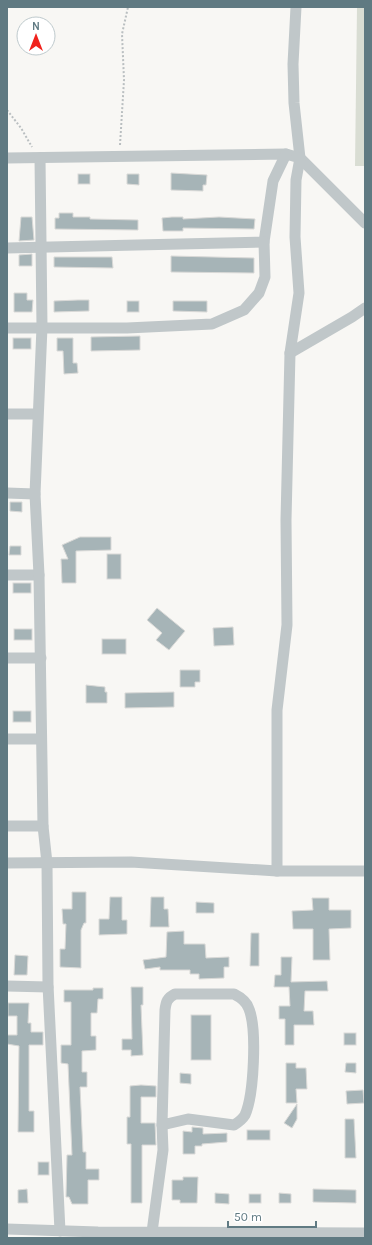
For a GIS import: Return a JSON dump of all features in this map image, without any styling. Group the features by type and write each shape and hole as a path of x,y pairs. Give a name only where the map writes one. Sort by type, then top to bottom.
{"street":[{"path":"277,872 277,710 287,625 286,520 290,353 299,293 295,238 296,180 300,158 294,103 293,64 296,7"},
{"path":"7,328 127,328 212,324 244,310 259,293 265,277 264,242 273,181 286,154"},
{"path":"7,158 286,154 300,158 365,223"},
{"path":"40,158 42,327 37,414 36,494 41,658 40,739 44,787 43,826 47,862 48,987 60,1231"},
{"path":"7,248 264,242"},
{"path":"290,353 339,325 365,308"},
{"path":"7,414 37,414"},
{"path":"7,494 36,494"},
{"path":"7,575 39,574"},
{"path":"7,658 41,658"},
{"path":"7,739 40,739"},
{"path":"7,826 43,826"},
{"path":"7,863 131,862 277,872 365,871"},
{"path":"7,986 48,987"},
{"path":"152,1232 163,1150 162,1125 164,1010 166,1001 175,994 234,994 240,997 249,1008 254,1045 251,1083 246,1113 243,1118 234,1125 188,1119 162,1125"},
{"path":"7,1230 60,1231 98,1235 152,1232 365,1233"}],"path":[{"path":"121,157 120,143 124,80 122,34 128,7"},
{"path":"7,110 21,128 40,158"}],"shaded area":[{"path":"357,7 365,7 365,166 355,166"}],"building":[{"path":"171,173 207,175 206,185 203,185 203,191 171,190"},
{"path":"78,174 90,174 90,184 78,184"},
{"path":"127,174 139,174 139,185 127,184"},
{"path":"59,213 73,213 73,217 90,217 90,219 138,220 138,230 55,229 55,218 59,218"},
{"path":"21,217 32,217 34,240 19,241"},
{"path":"183,217 183,219 219,217 255,219 254,229 183,228 183,231 163,231 162,218"},
{"path":"32,254 32,266 19,266 19,255"},
{"path":"171,256 254,258 254,273 171,272"},
{"path":"54,257 112,257 113,268 54,267"},
{"path":"14,293 27,293 27,300 33,300 32,312 14,312"},
{"path":"89,300 89,311 54,312 54,301"},
{"path":"127,301 139,301 139,312 127,312"},
{"path":"173,301 207,301 207,312 173,311"},
{"path":"140,336 140,350 91,351 91,337"},
{"path":"13,338 31,338 31,349 13,349"},
{"path":"57,338 73,338 73,363 77,363 78,373 64,374 63,351 57,351"},
{"path":"10,502 22,502 22,512 10,511"},
{"path":"80,537 111,537 111,550 76,551 76,583 62,583 61,559 68,559 62,545"},
{"path":"10,546 21,546 21,555 9,555"},
{"path":"107,554 121,554 121,579 107,579"},
{"path":"13,583 31,583 31,593 13,593"},
{"path":"157,608 185,631 169,650 156,640 162,633 147,620"},
{"path":"233,627 234,645 214,646 213,628"},
{"path":"14,629 32,629 32,640 14,640"},
{"path":"102,639 126,639 126,654 102,654"},
{"path":"180,670 200,670 200,682 195,682 195,687 180,687"},
{"path":"86,685 105,687 105,692 107,692 107,703 86,703"},
{"path":"174,692 174,707 125,708 125,693"},
{"path":"13,711 31,711 31,722 13,722"},
{"path":"72,892 86,892 86,923 84,923 81,930 81,968 60,967 60,949 65,949 66,924 63,924 62,909 72,909"},
{"path":"110,897 122,897 122,920 127,920 127,934 99,935 99,919 109,919"},
{"path":"151,897 164,897 164,909 168,909 169,927 150,927"},
{"path":"312,898 329,898 329,910 351,910 351,928 329,929 330,960 313,960 313,929 293,929 292,911 313,910"},
{"path":"196,902 214,903 214,913 196,913"},
{"path":"184,931 184,944 205,944 206,958 229,957 229,967 224,967 224,978 199,979 199,974 190,974 190,970 160,970 160,967 145,969 143,960 166,957 167,932"},
{"path":"251,933 259,933 259,966 250,966"},
{"path":"15,955 28,956 27,975 14,975"},
{"path":"281,957 292,957 291,982 327,981 328,991 305,991 304,1011 313,1011 314,1025 294,1025 294,1045 285,1045 285,1019 279,1019 279,1006 290,1006 289,987 274,987 275,975 281,975"},
{"path":"131,987 143,987 143,1005 141,1005 143,1055 131,1056 131,1050 122,1050 122,1039 132,1039"},
{"path":"93,988 103,988 103,999 98,999 97,1013 91,1013 91,1036 96,1036 96,1050 82,1051 82,1072 87,1072 87,1087 80,1087 83,1152 86,1152 86,1169 99,1169 99,1180 88,1180 88,1204 72,1204 69,1197 66,1197 67,1155 72,1155 68,1064 61,1063 61,1045 71,1045 71,1002 64,1002 64,990 93,990"},
{"path":"8,1003 29,1003 28,1023 31,1023 31,1032 43,1032 43,1045 29,1045 29,1111 34,1111 34,1132 18,1132 19,1046 7,1044 7,1035 17,1035 17,1016 8,1016"},
{"path":"191,1015 211,1015 211,1060 191,1060"},
{"path":"344,1033 356,1033 356,1045 344,1045"},
{"path":"286,1063 296,1063 296,1068 306,1068 307,1089 296,1089 297,1103 286,1103"},
{"path":"346,1063 356,1063 356,1073 345,1072"},
{"path":"180,1073 191,1074 191,1084 180,1083"},
{"path":"130,1086 156,1086 156,1097 141,1097 141,1123 155,1123 156,1145 142,1145 142,1203 131,1203 131,1144 127,1144 127,1117 130,1117"},
{"path":"363,1090 364,1103 347,1104 346,1091"},
{"path":"297,1104 297,1119 292,1128 284,1123"},
{"path":"345,1119 354,1119 356,1158 345,1158"},
{"path":"192,1127 203,1128 203,1134 227,1133 227,1142 202,1144 202,1146 195,1146 195,1154 183,1154 183,1131 192,1132"},
{"path":"247,1130 270,1130 270,1140 247,1140"},
{"path":"38,1162 49,1162 49,1175 38,1175"},
{"path":"183,1177 198,1177 197,1203 180,1203 180,1200 172,1200 172,1180 183,1180"},
{"path":"27,1189 28,1203 18,1203 18,1190"},
{"path":"313,1189 356,1190 356,1203 313,1202"},
{"path":"215,1193 229,1194 229,1204 215,1203"},
{"path":"279,1193 291,1194 291,1203 279,1203"},
{"path":"249,1194 261,1194 261,1203 249,1203"}]}
